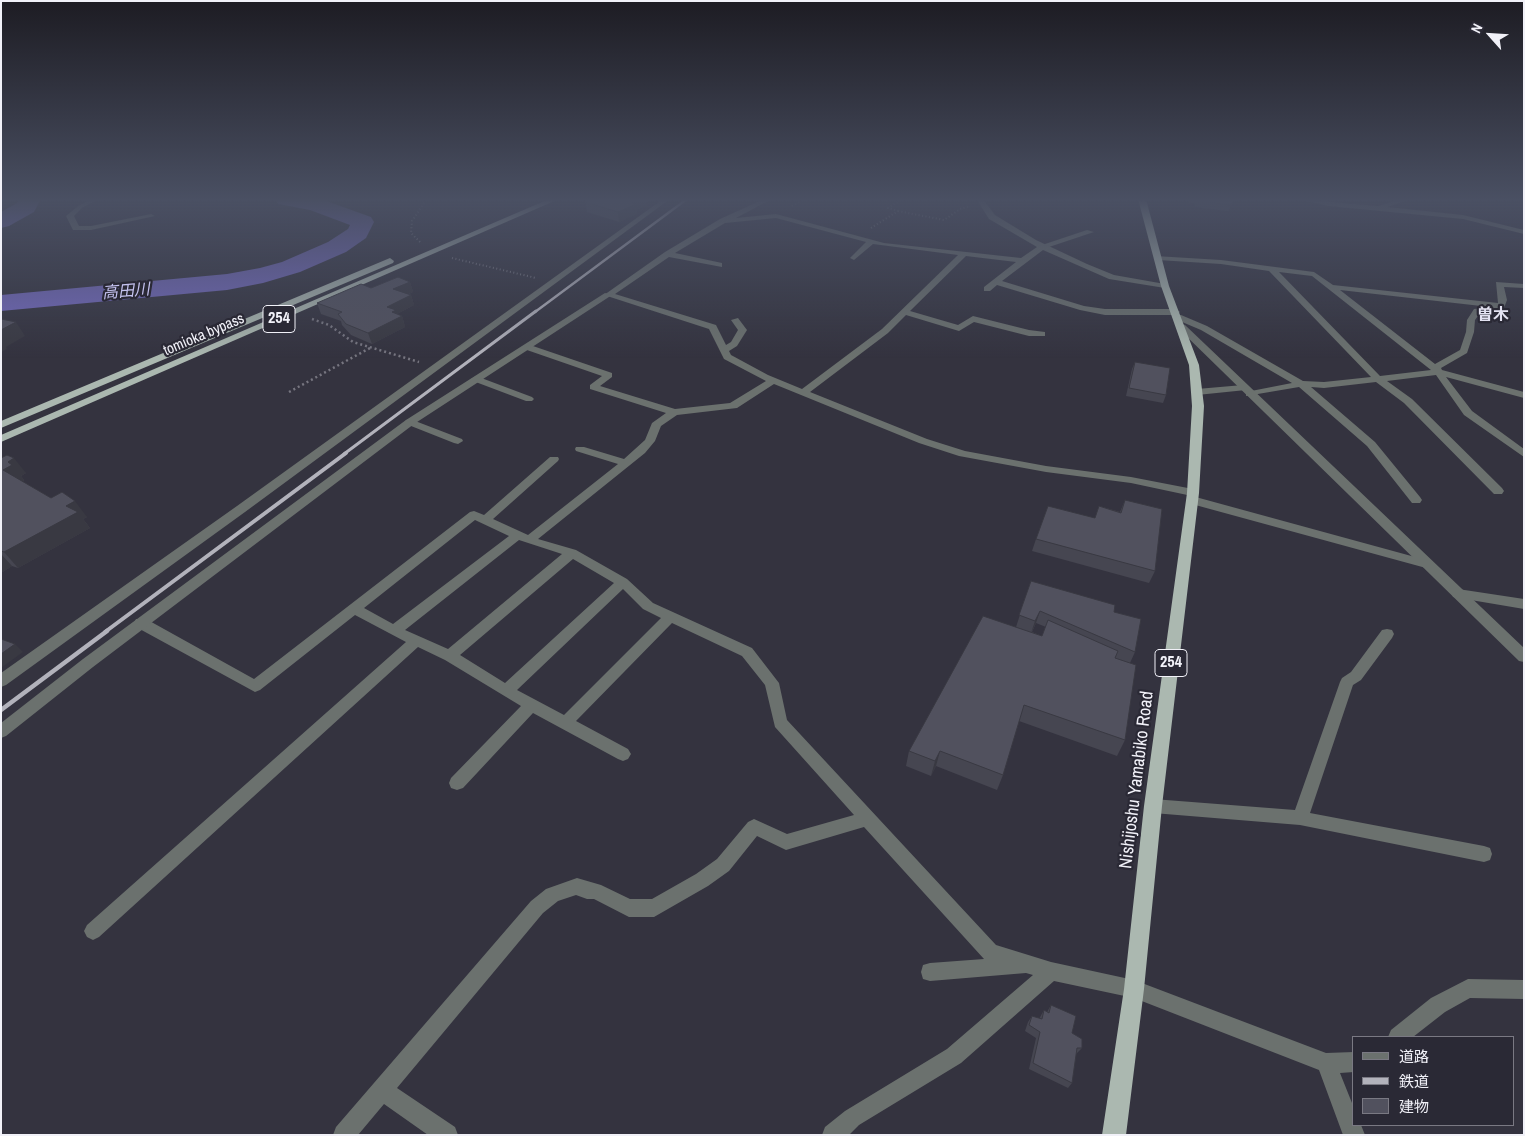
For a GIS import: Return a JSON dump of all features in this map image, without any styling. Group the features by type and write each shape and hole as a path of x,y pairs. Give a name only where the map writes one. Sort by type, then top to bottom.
{"highway":[{"name":"tomioka bypass","path":"1,425 411,252"},
{"name":"tomioka bypass","path":"1,439 434,252"},
{"name":"Nishijoshu Yamabiko Road","path":"1114,1135 1134,988 1153,806 1192,496 1198,406 1194,365 1165,286 1156,252"}],"street":[{"path":"1,681 594,252"},
{"path":"1,732 141,623 410,422 608,296 671,252"},
{"path":"854,258 860,252"},
{"path":"935,252 1023,260"},
{"path":"987,289 1034,252"},
{"path":"1055,252 1112,277 1165,286"},
{"path":"668,254 719,265"},
{"path":"804,392 885,331 964,255"},
{"path":"1158,258 1221,262 1314,274 1438,371 1468,413 1524,454"},
{"path":"1272,269 1376,378 1408,401 1498,491"},
{"path":"997,282 1083,308 1178,319 1204,328 1301,384 1371,444 1416,500"},
{"path":"1438,371 1436,367 1464,351 1470,332 1471,320 1477,311 1498,309 1501,306 1503,300 1499,284 1524,286"},
{"path":"1331,287 1501,306"},
{"path":"608,296 714,327 727,357 774,380 923,441 963,454 1046,469 1131,480 1426,564"},
{"path":"905,312 959,328 973,319 1020,331 1042,334"},
{"path":"1178,319 1246,391 1524,657"},
{"path":"724,350 734,344 743,330 735,320"},
{"path":"527,347 609,375 593,387 674,412 732,406 774,380"},
{"path":"1197,392 1246,391 1438,371 1524,395"},
{"path":"476,379 529,399"},
{"path":"394,631 597,487 650,441 656,425 674,412"},
{"path":"410,422 458,441"},
{"path":"580,449 625,463"},
{"path":"485,520 554,459"},
{"path":"141,623 255,686 474,515 524,537 572,553 623,582 648,606 748,652 772,683 780,722 990,952 1051,971 1134,988 1326,1063 1352,1062"},
{"path":"450,656 572,553"},
{"path":"506,691 623,582"},
{"path":"1458,594 1524,604"},
{"path":"354,609 416,642 450,656 506,691 623,754"},
{"path":"565,723 671,616"},
{"path":"1300,818 1347,682 1356,676 1387,634"},
{"path":"93,931 416,642"},
{"path":"458,783 532,705"},
{"path":"1153,806 1300,818 1484,854"},
{"path":"344,1135 537,907 552,895 577,886 587,891 595,891 629,908 654,908 702,880 723,865 754,827 786,842 868,818"},
{"path":"930,972 1029,964"},
{"path":"832,1135 852,1118 954,1056 1051,971"},
{"path":"1399,1036 1438,1005 1468,988 1524,990"},
{"path":"1326,1063 1354,1135"},
{"path":"382,1090 447,1135"}],"path":[{"path":"443,252 455,259 553,282"},
{"path":"292,314 329,325 353,342 436,367"},
{"path":"289,392 371,348"}],"building":[{"path":"398,277 410,282 393,289 411,295 387,307 396,310 392,312 402,316 368,333 346,324 338,314 342,312 317,303 361,284 371,288"},
{"path":"1,319 16,322 1,330"},
{"path":"1135,362 1170,368 1166,395 1129,388"},
{"path":"7,455 14,458 8,462 12,465 3,470 51,498 62,492 75,501 66,506 78,512 4,552 1,551 1,458"},
{"path":"1125,500 1162,509 1155,571 1036,539 1048,506 1095,518 1099,506 1121,513"},
{"path":"1031,581 1115,605 1114,612 1141,619 1135,652 1040,611 1035,621 1019,615"},
{"path":"983,616 1042,636 1048,620 1118,651 1115,658 1136,665 1125,740 1024,705 1003,775 940,751 935,761 909,751"},
{"path":"1,639 15,644 1,654"},
{"path":"1051,1005 1076,1016 1072,1033 1082,1039 1082,1048 1077,1048 1072,1083 1033,1063 1040,1032 1029,1025 1032,1016 1042,1019 1044,1010 1049,1013"}],"waterway":[{"name":"高田川","path":"1,303 227,282 291,267 325,252"}],"railway":[{"path":"535,312 616,252"},
{"path":"344,454 536,311"},
{"path":"105,632 346,453"},
{"path":"1,710 107,631"}],"district":[{"name":"曽木","path":"1493,316"}]}
